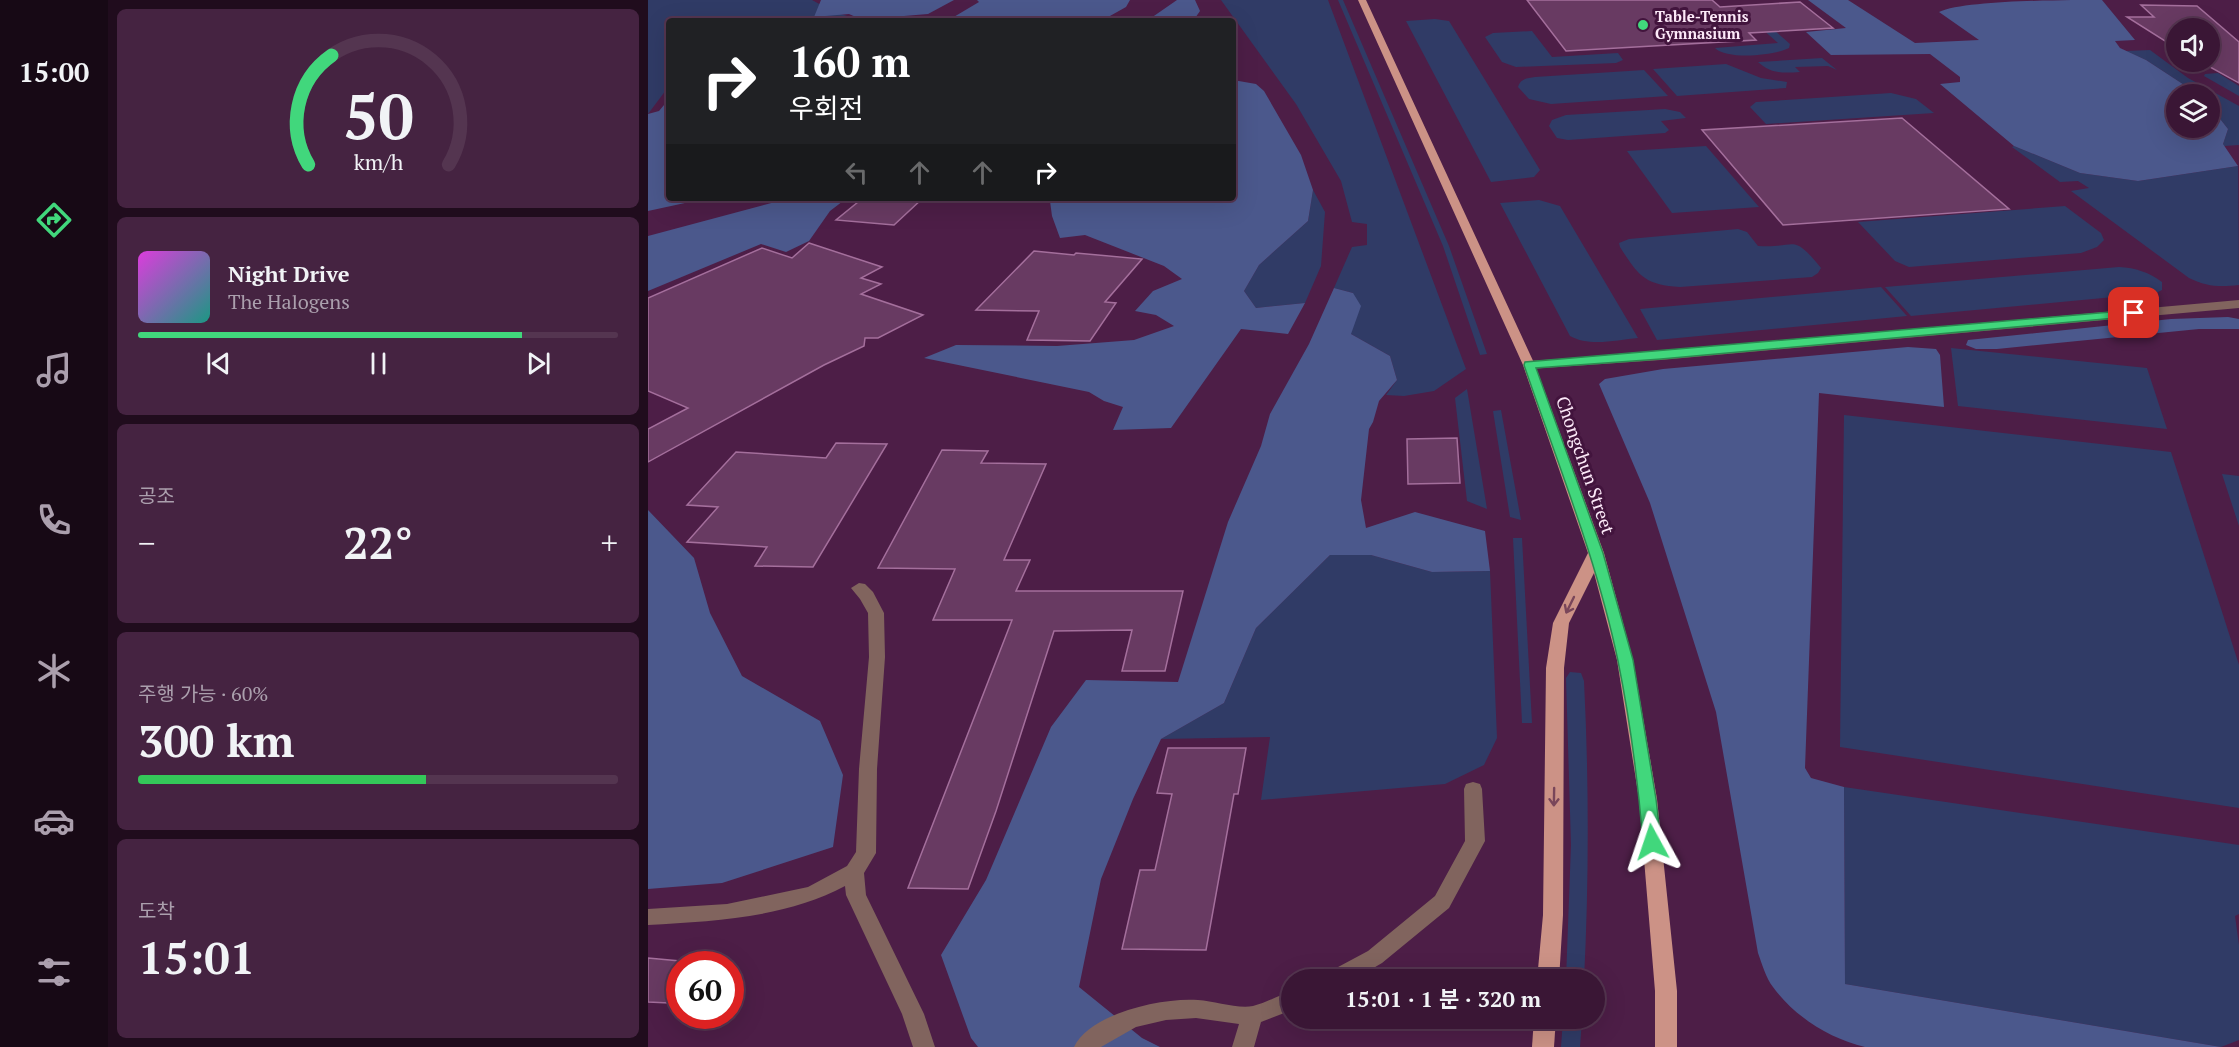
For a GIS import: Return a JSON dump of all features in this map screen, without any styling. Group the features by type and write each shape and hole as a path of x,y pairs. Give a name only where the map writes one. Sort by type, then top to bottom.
{"main road":[{"name":"Chongchun Street","path":"1362,0 1530,365 1596,553 1625,660 1648,799 1666,991 1666,1047"},
{"path":"1549,969 1556,734 1555,668 1561,623 1596,553"},
{"path":"1543,1047 1544,1029"}],"street":[{"path":"1530,365 1661,356 2239,304"},
{"path":"648,916 727,912 812,894 854,872 866,853 868,769 877,657 876,613 860,588"},
{"path":"1353,969 1375,957 1442,902 1475,842 1473,789"},
{"path":"854,872 856,896 913,1014 924,1047"},
{"path":"1085,1047 1098,1035 1137,1017 1179,1009 1252,1016 1281,1004"},
{"path":"1243,1047 1252,1016"}],"shaded area":[{"path":"648,0 812,0 834,12 854,18 666,18 666,90 648,114"},
{"path":"821,0 954,0 928,14 900,18 858,18 849,14 814,17"},
{"path":"977,0 1130,0 1126,7 1106,18 952,18 979,2"},
{"path":"1177,0 1195,0 1200,11 1195,18 1151,18"},
{"path":"1221,0 1328,0 1466,369 1434,391 1404,396 1386,395 1397,380 1390,356 1351,334 1353,293 1334,288 1352,247 1367,245 1367,224 1352,222 1341,181 1296,104"},
{"path":"1338,0 1343,0 1449,246 1487,354 1480,355 1443,246"},
{"path":"1808,0 1848,0 1915,43 1979,40 1939,12 1952,8 2017,2 2102,0 2135,40 2115,41 2120,48 2146,60 2183,84 2166,84 2166,138 2220,138 2220,119 2228,129 2223,144 2238,166 2138,181 2080,173 2014,146 1940,84 1960,82 1960,77 1930,54 1831,55 1806,32 1846,28"},
{"path":"1435,19 1449,21 1540,170 1534,177 1491,182 1406,21"},
{"path":"1761,28 1774,30 1790,44 1789,48 1750,56 1729,54 1715,48 1778,43"},
{"path":"1532,31 1552,57 1618,53 1623,60 1616,63 1516,67 1502,62 1485,37 1493,33"},
{"path":"2150,50 2166,62 2166,72 2180,72 2199,84 2183,84 2146,60 2126,51"},
{"path":"1822,58 1837,70 1828,66 1795,67 1800,72 1773,71 1758,62"},
{"path":"1726,64 1761,78 1787,82 1786,88 1677,96 1653,69"},
{"path":"1644,70 1668,96 1551,104 1529,99 1518,87 1522,81 1532,77"},
{"path":"2218,73 2239,86 2239,96 2204,76"},
{"path":"1236,81 1256,84 1264,91 1301,155 1313,190 1308,221 1259,265 1244,291 1256,308 1305,303 1288,334 1241,329 1171,428 1113,430 1123,407 1104,401 1089,392 924,358 956,345 1057,346 1134,340 1174,326 1156,315 1135,311 1153,291 1182,279 1164,266 1085,235 1060,238 1052,216 1050,201 1236,201"},
{"path":"1891,93 1916,99 1934,113 1766,124 1750,107 1756,102"},
{"path":"2220,96 2239,106 2239,145 2224,146 2228,129 2220,119"},
{"path":"666,103 666,201 694,201 648,211 648,114 659,111"},
{"path":"1665,109 1680,112 1686,118 1661,121 1669,130 1665,133 1568,140 1557,138 1549,126 1552,120 1566,115"},
{"path":"1706,146 1759,207 1672,213 1627,151"},
{"path":"2012,147 2080,173 2138,181 2238,166 2239,285 2214,286 2189,278 2071,191 2089,188 2078,181 2060,182"},
{"path":"1313,190 1325,212 1321,266 1305,303 1256,308 1244,291 1259,265 1308,221"},
{"path":"1539,200 1560,206 1638,338 1594,342 1570,336 1500,203"},
{"path":"779,201 843,201 830,211 809,241 786,252 761,244 648,291 648,236"},
{"path":"2065,206 2101,233 2104,240 2097,247 2081,253 1909,267 1895,261 1858,222"},
{"path":"1738,229 1747,232 1758,246 1793,244 1798,246 1804,249 1821,268 1812,277 1668,286 1643,277 1632,265 1619,243 1629,239"},
{"path":"2119,267 2152,276 2162,282 2162,290 2156,293 1911,316 1885,287"},
{"path":"1881,287 1907,316 1657,340 1640,309"},
{"path":"1334,288 1353,293 1361,306 1351,334 1390,356 1397,380 1379,401 1369,429 1361,500 1366,528 1415,512 1485,531 1490,571 1432,572 1371,555 1330,555 1256,628 1224,703 1161,739 1133,799 1101,879 1079,987 1142,1038 1160,1047 978,1047 971,1038 941,955 986,880 1051,727 1086,680 1178,682 1228,522 1261,446 1270,414 1309,344"},
{"path":"2228,317 2239,319 2239,329 2199,329 1997,349 1976,349 1966,345 1968,340 2171,319"},
{"path":"1908,347 1936,349 1940,355 1944,407 1819,393 1805,768 1811,778 1844,787 1845,984 2221,1047 1865,1047 1826,1032 1802,1017 1782,998 1766,975 1758,953 1716,712 1650,503 1599,384 1605,379 1663,369"},
{"path":"1951,348 2147,368 2167,429 1958,406"},
{"path":"1467,389 1487,509 1467,501 1455,398"},
{"path":"1501,410 1521,520 1510,517 1493,411"},
{"path":"1844,415 2171,452 2239,665 2239,808 1840,747"},
{"path":"2222,474 2239,476 2239,526"},
{"path":"648,510 694,558 710,613 742,676 820,721 843,775 833,847 722,883 648,889"},
{"path":"1513,538 1522,538 1532,723 1522,723"},
{"path":"1330,555 1371,555 1432,572 1490,571 1497,738 1484,765 1445,784 1261,800 1270,737 1161,739 1224,703 1256,628"},
{"path":"1570,672 1581,673 1584,681 1588,830 1584,969 1566,969 1571,845 1566,678"},
{"path":"1844,787 2239,845 2239,914 2235,916 2239,945 2239,1040 2221,1047 1845,984"},
{"path":"1562,1029 1581,1029 1580,1047 1561,1047"}],"building":[{"name":"Table-Tennis Gymnasium","path":"1527,0 1712,0 1720,7 1800,2 1833,28 1749,33 1756,40 1566,51"},
{"path":"2141,5 2197,6 2211,18 2166,18 2166,42 2127,17 2154,17"},
{"path":"2220,26 2239,42 2239,83 2219,72"},
{"path":"1902,118 2009,209 1783,225 1702,130"},
{"path":"859,201 920,201 894,225 836,220"},
{"path":"809,243 882,267 861,278 881,284 861,294 923,315 878,338 865,338 864,346 824,365 648,462 648,429 688,408 648,391 648,298 762,248 792,258"},
{"path":"1034,251 1142,259 1105,302 1116,303 1090,341 1027,340 1039,311 976,310"},
{"path":"1457,438 1460,483 1408,484 1407,439"},
{"path":"836,443 887,444 813,567 755,566 767,547 687,542 718,507 687,505 736,452 826,458"},
{"path":"942,450 988,451 981,463 1046,464 1004,560 1030,560 1016,591 1183,591 1165,671 1122,671 1132,630 1054,631 996,811 968,889 908,888 1012,620 933,620 955,569 878,568"},
{"path":"1168,748 1246,748 1238,794 1234,794 1206,950 1122,949 1140,870 1155,870 1172,794 1157,793"},
{"path":"648,958 666,960 666,1003 648,1002"}],"place":[{"name":"Table-Tennis Gymnasium","path":"1643,25"}],"route":[{"path":"1652,842 1648,799 1625,660 1596,553 1530,365 1661,356 2134,313"}]}
